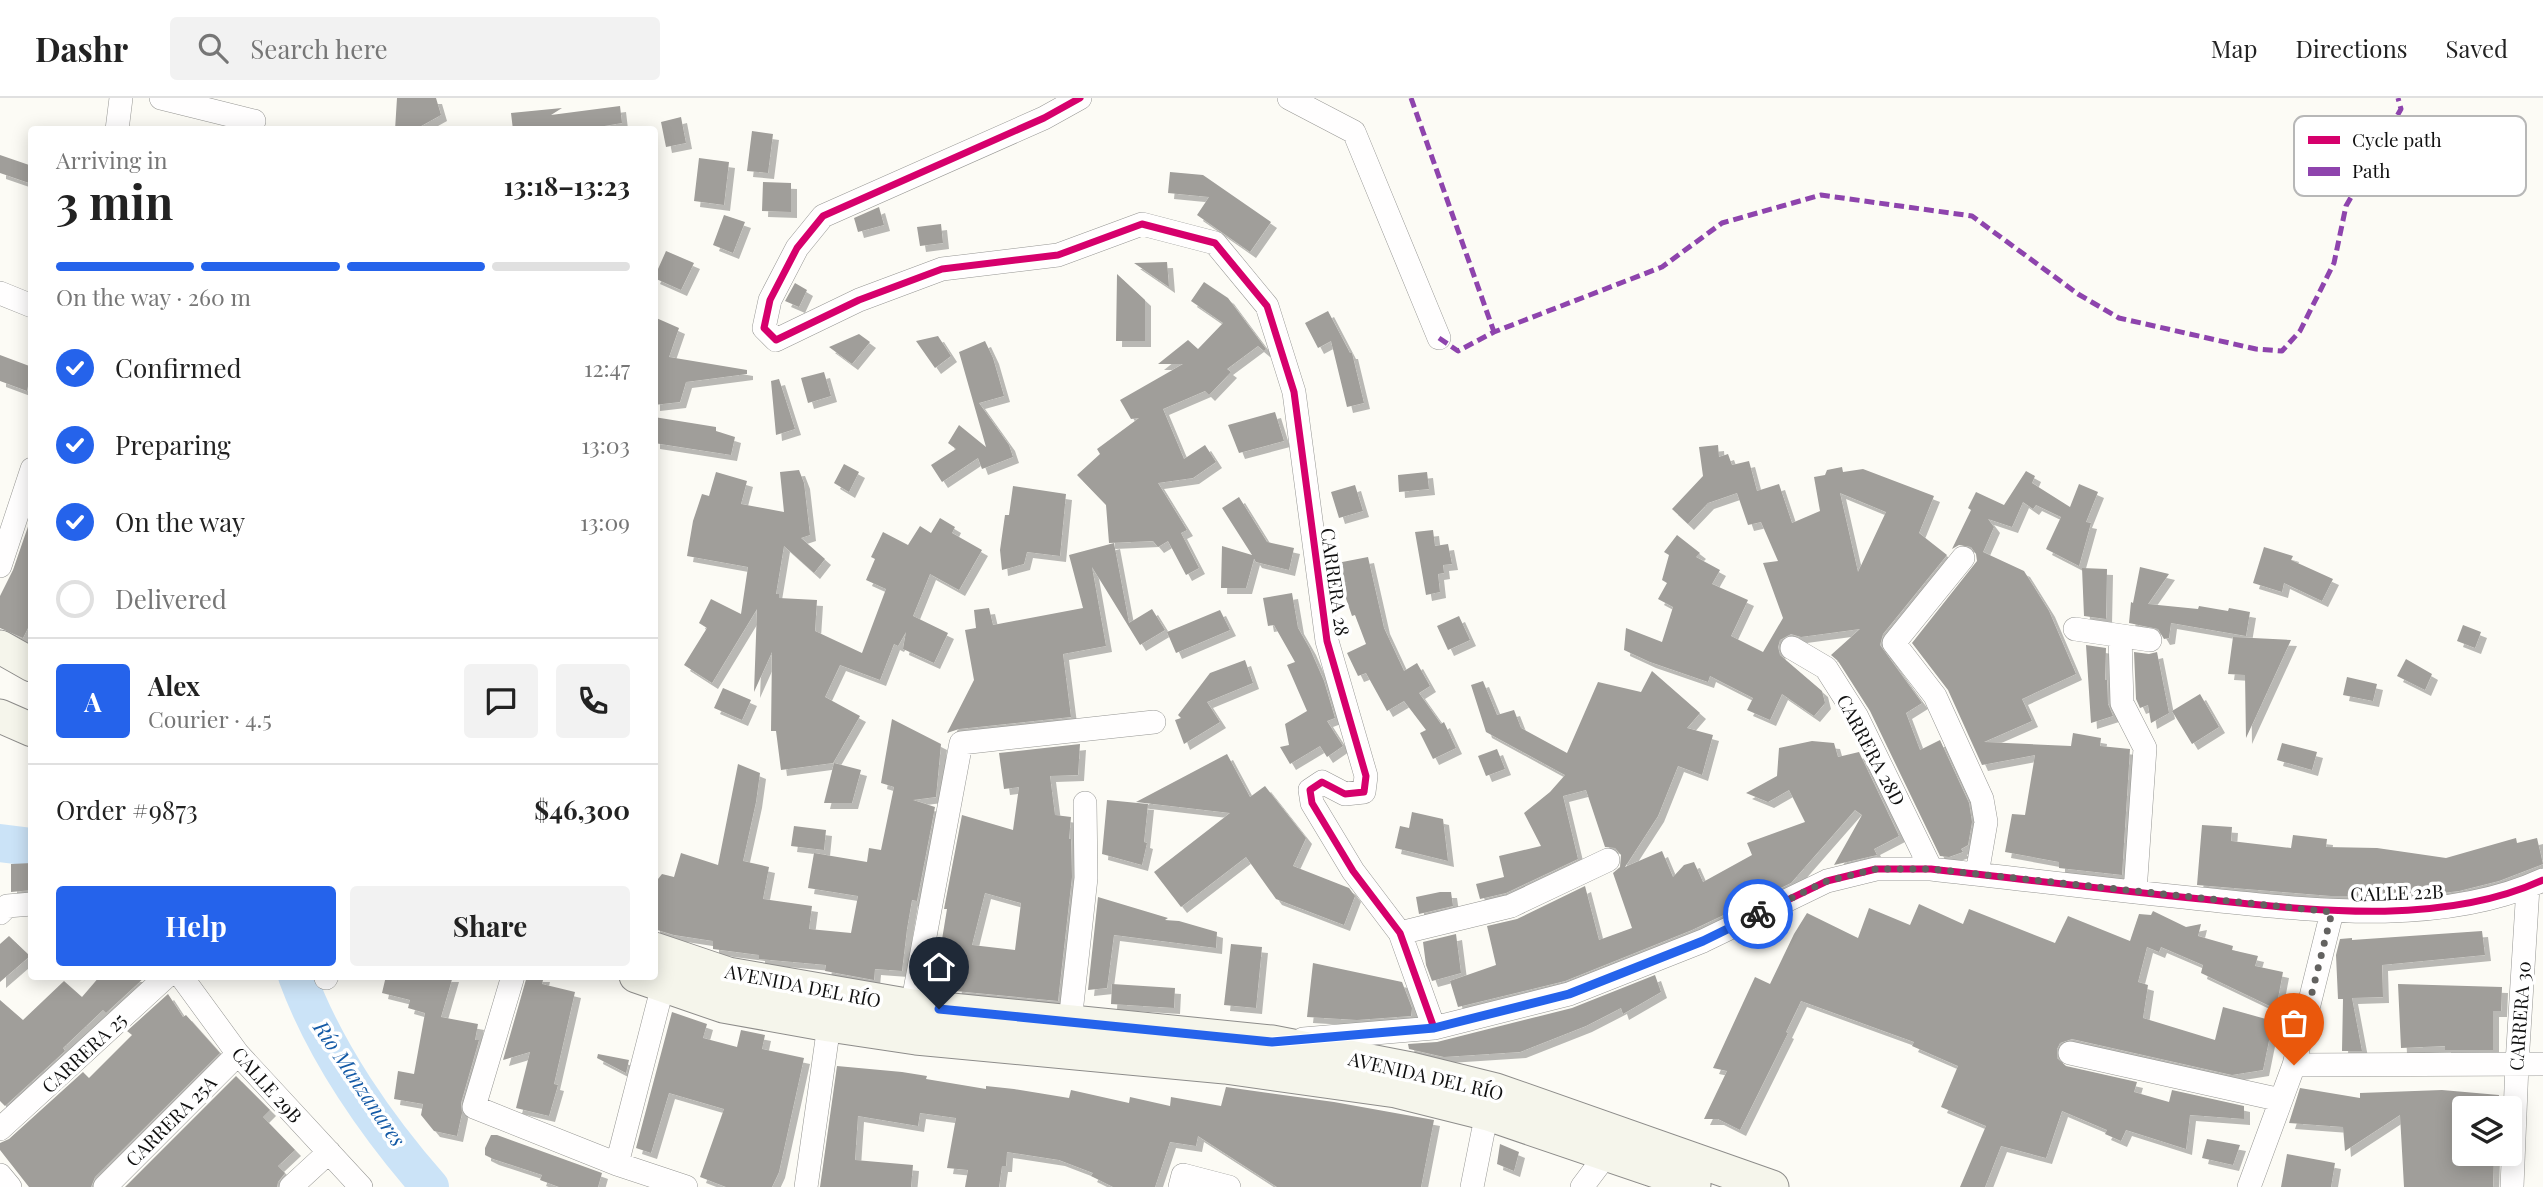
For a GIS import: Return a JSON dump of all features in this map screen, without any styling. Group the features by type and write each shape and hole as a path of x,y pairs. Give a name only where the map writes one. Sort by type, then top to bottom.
{"main road":[{"path":"0,648 28,663"},
{"path":"0,716 28,728"},
{"name":"AVENIDA DEL RÍO","path":"658,950 728,974 912,1006 1194,1049 1396,1091 1492,1102 1772,1187"},
{"name":"AVENIDA DEL RÍO","path":"650,981 723,1006 916,1038 1080,1033"},
{"name":"AVENIDA DEL RÍO","path":"1194,1049 1272,1042 1411,1069 1492,1102 1605,1155 1702,1187"}],"street":[{"path":"118,126 121,98"},
{"path":"161,98 254,116"},
{"name":"CARRERA 28","path":"1080,98 1044,118 823,216 791,258 770,300 764,328 776,340 859,300 942,269 1058,255 1142,224 1215,243 1267,306 1294,392 1327,641 1366,776 1364,792 1345,794 1322,782 1310,790 1312,803 1353,870 1400,933"},
{"path":"1289,98 1354,132 1439,338"},
{"path":"0,293 28,304"},
{"path":"0,566 28,481"},
{"path":"1963,558 1894,643 1935,696 1982,799 1986,822 1977,874"},
{"path":"2075,629 2150,640"},
{"path":"2120,636 2122,703 2145,748 2135,892"},
{"name":"CARRERA 28D","path":"1792,648 1826,668 1857,717 1931,869"},
{"path":"912,1006 961,743 1154,722"},
{"path":"1080,1033 1086,878 1085,803"},
{"path":"1434,1028 1400,933 1511,906 1608,860"},
{"name":"CALLE 22B","path":"1272,1042 1434,1028 1569,994 1703,941 1827,881 1876,869 1931,869 2332,912 2458,907 2536,884"},
{"name":"CARRERA 30","path":"2512,1187 2517,1063 2536,884"},
{"path":"0,913 7,906 28,904"},
{"path":"2249,1187 2294,1065 2332,912"},
{"name":"CARRERA 25","path":"0,1129 163,980"},
{"name":"CALLE 29B","path":"184,980 238,1054 361,1187"},
{"path":"512,980 474,1107 617,1164 687,1187"},
{"path":"617,1164 650,981"},
{"path":"806,1187 829,1025"},
{"path":"2070,1053 2281,1100"},
{"name":"CARRERA 25A","path":"105,1187 238,1054"},
{"path":"2294,1065 2543,1065"},
{"path":"1472,1187 1492,1102"},
{"path":"291,1187 329,1152"},
{"path":"1581,1187 1605,1155"},
{"path":"0,1175 10,1187"},
{"path":"1180,1187 1183,1175 1229,1187"}],"building":[{"path":"397,98 436,98 441,115 421,126 395,126"},
{"path":"620,106 622,123 604,126 513,126 511,113 562,108 551,115"},
{"path":"681,117 686,143 666,147 661,122"},
{"path":"752,131 773,134 768,173 747,171"},
{"path":"0,155 28,165 28,183 0,173"},
{"path":"699,158 729,162 724,205 694,201"},
{"path":"1170,172 1203,175 1271,222 1250,252 1197,215 1209,197 1168,193"},
{"path":"763,182 791,183 791,212 762,211"},
{"path":"879,207 884,225 858,232 854,218"},
{"path":"724,215 745,222 733,253 713,245"},
{"path":"941,224 943,243 920,246 917,227"},
{"path":"666,251 694,263 681,290 658,280 658,269"},
{"path":"1167,262 1169,287 1134,263"},
{"path":"1117,274 1145,300 1145,341 1116,341"},
{"path":"1204,282 1228,298 1266,349 1264,351 1258,346 1227,369 1231,372 1209,395 1205,391 1163,409 1184,459 1205,445 1216,462 1193,478 1158,483 1187,530 1181,533 1199,568 1186,575 1168,541 1158,547 1153,541 1109,543 1106,505 1077,475 1100,454 1097,449 1139,418 1131,419 1120,400 1183,364 1158,364 1188,340 1198,349 1223,323 1191,301"},
{"path":"795,283 807,290 799,307 785,301"},
{"path":"1328,311 1352,353 1364,403 1347,407 1331,341 1318,348 1305,323"},
{"path":"658,319 679,328 669,357 747,370 747,374 686,382 680,402 658,405"},
{"path":"859,334 870,342 852,364 829,347"},
{"path":"938,336 951,356 935,368 916,341"},
{"path":"985,341 1004,396 979,403 1009,445 1013,457 982,469 978,458 942,482 931,465 956,449 948,443 959,425 986,447 959,352"},
{"path":"0,355 28,366 27,391 0,381"},
{"path":"824,372 831,396 808,403 801,378"},
{"path":"779,379 795,429 776,435 771,381"},
{"path":"1275,412 1284,441 1239,453 1228,425"},
{"path":"658,418 716,427 716,431 735,437 731,455 658,444"},
{"path":"1718,445 1719,457 1728,454 1732,465 1749,461 1757,491 1779,484 1792,523 1820,511 1814,477 1825,475 1827,470 1842,467 1843,472 1863,469 1934,496 1919,533 1947,555 1883,634 1880,645 1922,703 1906,713 1920,750 1940,740 1969,803 1972,822 1968,845 1961,849 1963,852 1949,857 1940,856 1870,711 1838,661 1831,655 1860,629 1801,637 1791,634 1780,640 1780,655 1822,691 1825,703 1814,716 1782,694 1770,720 1747,710 1753,698 1710,676 1708,682 1624,650 1626,628 1662,642 1673,607 1658,599 1667,583 1662,580 1669,555 1664,552 1677,535 1700,553 1696,557 1720,570 1712,584 1748,600 1731,636 1763,652 1783,618 1763,563 1778,561 1761,522 1748,525 1737,493 1708,503 1688,524 1672,509 1703,476 1699,447","holes":["1840,493 1886,512 1858,572"]},
{"path":"844,464 859,472 849,492 834,483"},
{"path":"799,470 804,483 810,535 801,538 825,559 814,573 784,546 776,594 779,594 779,598 817,600 815,631 862,653 886,589 866,580 875,559 871,557 883,532 908,545 920,526 931,533 940,518 955,527 952,533 982,550 959,590 930,574 913,616 948,633 934,663 903,649 906,632 898,646 894,644 880,680 840,665 825,697 860,716 833,763 781,770 776,731 771,731 772,652 754,692 757,609 712,683 684,665 707,628 699,623 711,599 741,614 748,567 687,556 693,521 702,494 709,496 716,472 747,481 741,504 784,512 780,472"},
{"path":"2026,471 2035,476 2032,483 2070,507 2079,484 2098,492 2086,522 2091,523 2079,566 2046,549 2061,517 2036,505 2033,509 2023,502 2012,527 1988,519 1994,527 1983,552 2024,571 2049,611 2076,674 2022,699 2032,721 1984,742 2071,746 2073,733 2101,738 2100,746 2130,749 2122,875 2059,868 2059,862 2005,852 2012,814 2025,815 2035,755 1982,765 1948,690 1912,643 1977,561 1971,547 1959,545 1952,549 1971,510 1968,508 1976,492 2004,505"},
{"path":"1427,472 1429,489 1399,492 1398,475"},
{"path":"1355,485 1363,511 1339,518 1331,492"},
{"path":"1013,486 1066,494 1060,556 1027,552 1024,564 1002,570 1000,550"},
{"path":"1239,497 1267,542 1294,548 1289,570 1256,562 1254,559 1246,588 1221,588 1222,546 1252,555 1222,508"},
{"path":"28,527 28,628 23,638 0,628 0,596 13,570"},
{"path":"1433,530 1435,546 1448,544 1452,564 1443,565 1444,573 1438,574 1440,592 1426,595 1415,532"},
{"path":"1114,543 1129,623 1152,609 1165,630 1140,645 1092,567 1106,646 1063,654 1071,717 959,729 947,733 974,680 965,630 976,628 974,610 989,608 993,625 1083,608 1069,555"},
{"path":"2264,547 2293,556 2291,560 2333,579 2322,601 2284,583 2282,592 2253,583"},
{"path":"1368,557 1384,628 1404,671 1417,663 1430,686 1419,693 1441,724 1444,722 1456,748 1433,759 1420,733 1426,730 1404,701 1387,711 1366,673 1358,676 1347,653 1366,644 1355,615 1352,616 1341,584 1347,583 1335,580 1332,564"},
{"path":"2140,567 2169,574 2148,604 2198,609 2199,606 2228,611 2229,608 2250,612 2246,636 2171,623 2169,638 2164,639 2158,629 2129,623"},
{"path":"2082,568 2107,569 2106,619 2084,616"},
{"path":"1292,593 1298,628 1324,681 1335,718 1327,721 1343,746 1327,757 1320,746 1290,764 1280,747 1289,745 1285,724 1307,711 1287,665 1295,662 1274,625 1268,626 1263,598"},
{"path":"1220,610 1230,630 1176,653 1167,632"},
{"path":"1459,616 1470,640 1448,650 1437,626"},
{"path":"2463,625 2481,632 2475,648 2457,641"},
{"path":"2233,637 2291,640 2246,738 2245,675 2228,674"},
{"path":"2086,645 2106,648 2105,680 2108,704 2113,716 2091,723"},
{"path":"2134,652 2157,652 2169,713 2151,723 2148,705 2140,708 2136,699"},
{"path":"2406,659 2432,674 2425,690 2397,676"},
{"path":"1245,660 1253,683 1207,702 1220,722 1184,744 1175,720 1181,718 1178,715 1210,673"},
{"path":"1652,671 1700,713 1687,728 1713,735 1702,775 1678,766 1658,816 1625,867 1662,851 1673,877 1684,865 1694,862 1703,882 1752,855 1747,843 1805,822 1789,790 1768,802 1746,793 1777,776 1779,748 1812,741 1834,743 1838,757 1859,752 1899,836 1874,849 1877,855 1834,865 1862,815 1855,810 1791,883 1692,930 1565,981 1458,1007 1450,981 1496,965 1487,926 1517,919 1585,886 1599,940 1632,928 1613,873 1620,867 1621,855 1615,848 1605,847 1586,790 1563,796 1578,859 1506,893 1480,899 1476,884 1504,877 1499,856 1541,846 1524,813 1550,792 1565,775 1486,732 1471,685 1483,681 1497,715 1514,710 1521,728 1567,753 1598,682 1641,692"},
{"path":"2347,677 2377,684 2373,701 2343,695"},
{"path":"723,688 751,700 742,720 714,708"},
{"path":"2200,694 2219,727 2192,744 2172,711"},
{"path":"892,719 941,744 936,797 913,800 935,807 917,901 912,900 902,971 875,969 874,980 825,971 826,965 759,959 759,955 713,949 713,941 658,930 658,879 662,874 674,877 681,853 718,865 738,764 760,773 743,861 769,867 763,899 812,906 809,929 851,933 858,896 808,888 814,853 867,862 869,848 881,850 894,787 881,783"},
{"path":"2282,743 2317,752 2312,770 2277,760"},
{"path":"1080,744 1078,775 1050,776 1055,815 1071,817 1069,839 1072,877 1058,1001 955,991 957,979 936,976 947,909 944,909 962,815 1013,830 1019,787 1004,789 999,753","holes":["985,893 1021,903 1015,950 972,945"]},
{"path":"1497,749 1505,769 1486,776 1478,756"},
{"path":"1227,754 1250,797 1265,786 1306,838 1293,866 1349,888 1355,896 1344,925 1276,899 1246,857 1181,907 1154,872 1230,813 1136,802"},
{"path":"834,763 861,770 852,803 824,803"},
{"path":"1107,800 1148,804 1144,842 1147,843 1142,865 1102,854"},
{"path":"1412,812 1443,819 1448,861 1395,848 1400,826 1409,828"},
{"path":"2202,825 2232,827 2231,841 2291,848 2293,835 2327,839 2326,847 2377,848 2446,858 2516,838 2517,843 2537,838 2543,864 2499,881 2459,891 2418,896 2331,896 2197,885"},
{"path":"794,826 826,830 824,850 791,846"},
{"path":"28,863 28,890 11,892 11,864"},
{"path":"1451,892 1453,906 1419,914 1416,897"},
{"path":"1098,897 1168,918 1165,920 1179,921 1217,932 1216,948 1114,935 1107,988 1088,990"},
{"path":"1919,904 1963,924 1969,909 2055,943 2068,916 2130,941 2139,914 2151,915 2153,911 2186,927 2201,924 2198,936 2233,946 2232,950 2258,956 2255,966 2283,972 2276,1009 2201,973 2203,965 2161,947 2159,952 2147,947 2138,982 2148,985 2143,1018 2215,1040 2223,1007 2273,1021 2263,1070 2232,1075 2072,1039 2060,1043 2057,1049 2057,1058 2066,1066 2137,1082 2134,1092 2169,1102 2172,1090 2244,1106 2244,1119 2190,1115 2186,1149 2126,1130 2121,1141 2105,1134 2107,1130 2062,1111 2046,1158 2001,1146 1985,1187 1960,1187 1986,1126 1941,1107 1958,1066 1912,1046 1914,1042 1801,1001 1740,1130 1718,1119 1704,1119 1727,1071 1713,1068 1755,977 1770,984 1807,913 1858,938 1869,908 1910,925"},
{"path":"2482,931 2485,955 2382,965 2383,997 2352,998 2362,1051 2342,1051 2343,999 2338,999 2336,955 2340,939"},
{"path":"1456,934 1461,973 1432,981 1426,965 1423,942"},
{"path":"9,936 28,954 28,958 0,982 0,944"},
{"path":"1231,944 1262,947 1256,1008 1224,1005"},
{"path":"1313,963 1402,982 1412,1008 1411,1016 1357,1020 1307,1017"},
{"path":"1655,975 1661,992 1623,1014 1621,1008 1586,1026 1520,1052 1444,1057 1409,1049 1408,1044 1437,1042 1572,1008"},
{"path":"97,980 142,980 106,1013 103,1010 63,1048 65,1051 5,1106 0,1101 0,1000 23,1020 64,981 82,997"},
{"path":"385,980 452,980 441,1017 478,1024 475,1040 479,1040 461,1103 462,1113 457,1136 434,1131 421,1115 423,1104 394,1099 398,1071 414,1074 425,1013 408,1008 410,1000 382,993"},
{"path":"526,980 543,980 542,984 575,992 554,1084 558,1085 549,1116 516,1108 530,1052 503,1060"},
{"path":"1112,984 1175,988 1174,1008 1111,1004"},
{"path":"2398,984 2502,987 2501,1011 2493,1011 2493,1050 2445,1050 2445,1046 2401,1048"},
{"path":"168,994 183,1017 186,1015 220,1053 95,1177 91,1187 29,1187 0,1150 0,1143 9,1139 83,1072 89,1078 132,1035 127,1031"},
{"path":"672,1012 707,1024 703,1038 737,1047 741,1030 765,1035 762,1049 804,1058 779,1172 772,1187 726,1187 700,1177 724,1109 669,1093 651,1153 636,1148"},
{"path":"598,1054 629,1060 626,1073 597,1058"},
{"path":"837,1066 902,1072 927,1076 926,1079 986,1089 986,1086 1014,1089 1069,1098 1071,1090 1129,1103 1130,1097 1170,1106 1171,1097 1221,1106 1226,1087 1334,1102 1434,1120 1421,1187 1277,1187 1198,1136 1196,1146 1170,1142 1155,1187 1113,1187 1091,1176 1093,1173 1059,1160 1007,1152 1006,1166 1002,1166 999,1187 965,1187 968,1170 947,1168 956,1118 920,1113 918,1126 858,1116 855,1160 913,1165 911,1187 820,1187"},
{"path":"236,1076 270,1110 263,1117 295,1150 278,1166 285,1173 277,1187 125,1187"},
{"path":"2300,1088 2360,1098 2360,1093 2442,1090 2499,1095 2452,1096 2452,1166 2494,1166 2493,1187 2404,1187 2400,1115 2345,1151 2343,1127 2289,1123"},
{"path":"491,1135 602,1173 598,1187 559,1187 540,1180 542,1175 493,1159 485,1155"},
{"path":"2207,1139 2240,1145 2233,1165 2202,1158"},
{"path":"1500,1144 1519,1152 1514,1171 1497,1164"},
{"path":"2287,1154 2335,1163 2331,1187 2281,1187"}],"waterway":[{"name":"Río Manzanares","path":"0,843 28,846"},
{"name":"Río Manzanares","path":"299,980 322,1033 354,1088 430,1187"}],"marked path":[{"path":"1411,98 1494,332"},
{"path":"2397,116 2401,109 2398,98"},
{"path":"1439,338 1458,351 1494,332 1662,267 1722,223 1821,195 1972,216 2078,294 2119,318 2256,349 2282,351 2300,331 2334,263 2346,206 2352,196"}],"cycle path":[{"path":"1080,98 1044,118 823,216 797,248 770,300 764,328 776,340 859,300 942,269 1058,255 1142,224 1215,243 1267,306 1294,392 1327,641 1366,776 1364,792 1345,794 1322,782 1310,790 1312,803 1353,871 1400,933 1434,1028"},
{"path":"1272,1042 1434,1028 1569,994 1703,941 1827,881 1876,869 1931,869 2243,903 2375,911 2419,910 2462,904 2503,895 2543,880"}],"way so far":[{"path":"1758,914 1827,881 1876,869 1931,869 2332,912 2294,1065"}],"route":[{"path":"939,1009 1272,1042 1434,1028 1569,994 1703,941 1758,914"}]}
